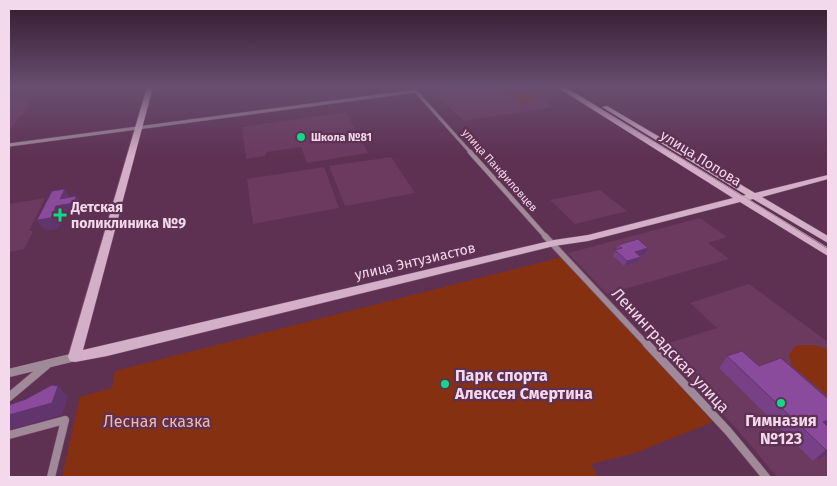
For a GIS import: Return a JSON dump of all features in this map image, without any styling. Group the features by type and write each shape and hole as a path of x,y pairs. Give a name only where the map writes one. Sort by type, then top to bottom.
{"street":[{"path":"75,357 144,110"},
{"path":"9,145 268,110"},
{"name":"улица Панфиловцев","path":"433,110 554,243"},
{"name":"улица Попова","path":"595,110 828,253"},
{"name":"улица Попова","path":"608,110 828,240"},
{"name":"улица Энтузиастов","path":"9,373 108,351 554,243 588,238 828,177"},
{"name":"Ленинградская улица","path":"554,243 722,424 766,477"},
{"path":"9,397 26,385 49,364"},
{"path":"9,434 65,420 51,477"}],"shaded area":[{"path":"9,110 26,110 9,131"},
{"path":"452,110 536,110 464,121"},
{"name":"Школа №81","path":"346,112 368,153 307,163 301,147 267,152 264,156 246,159 242,127"},
{"path":"391,157 415,193 345,206 329,166"},
{"path":"324,167 339,208 253,224 247,179"},
{"path":"600,190 627,211 575,224 550,200"},
{"path":"45,198 29,231 33,231 24,249 9,252 9,204"},
{"path":"700,218 727,237 708,243 729,259 607,294 568,253"},
{"path":"749,284 828,342 828,477 777,477 735,427 659,346 717,328 690,303"}],"green space":[{"name":"Парк спорта Алексея Смертина","path":"562,257 713,422 635,453 591,464 598,477 62,477 80,397 112,388 115,371"},
{"path":"814,345 828,349 828,396 792,366 789,355 794,347"}],"building":[{"path":"65,189 60,199 76,196 74,203 56,206 51,218 37,220 52,191"},
{"path":"638,239 648,248 635,252 641,257 627,261 615,250 622,248 618,245"},
{"path":"742,351 759,366 781,358 828,399 828,420 823,422 828,427 828,449 826,450 727,356"},
{"path":"52,385 58,386 52,403 9,415 9,405 26,399"}],"tram line":[{"path":"602,110 828,248"}],"place":[{"name":"Школа №81","path":"301,137"},
{"name":"Детская поликлиника №9","path":"60,215"},
{"name":"Парк спорта Алексея Смертина","path":"445,384"},
{"name":"Гимназия №123","path":"781,403"}],"park label":[{"name":"Лесная сказка","path":"157,421"}]}
